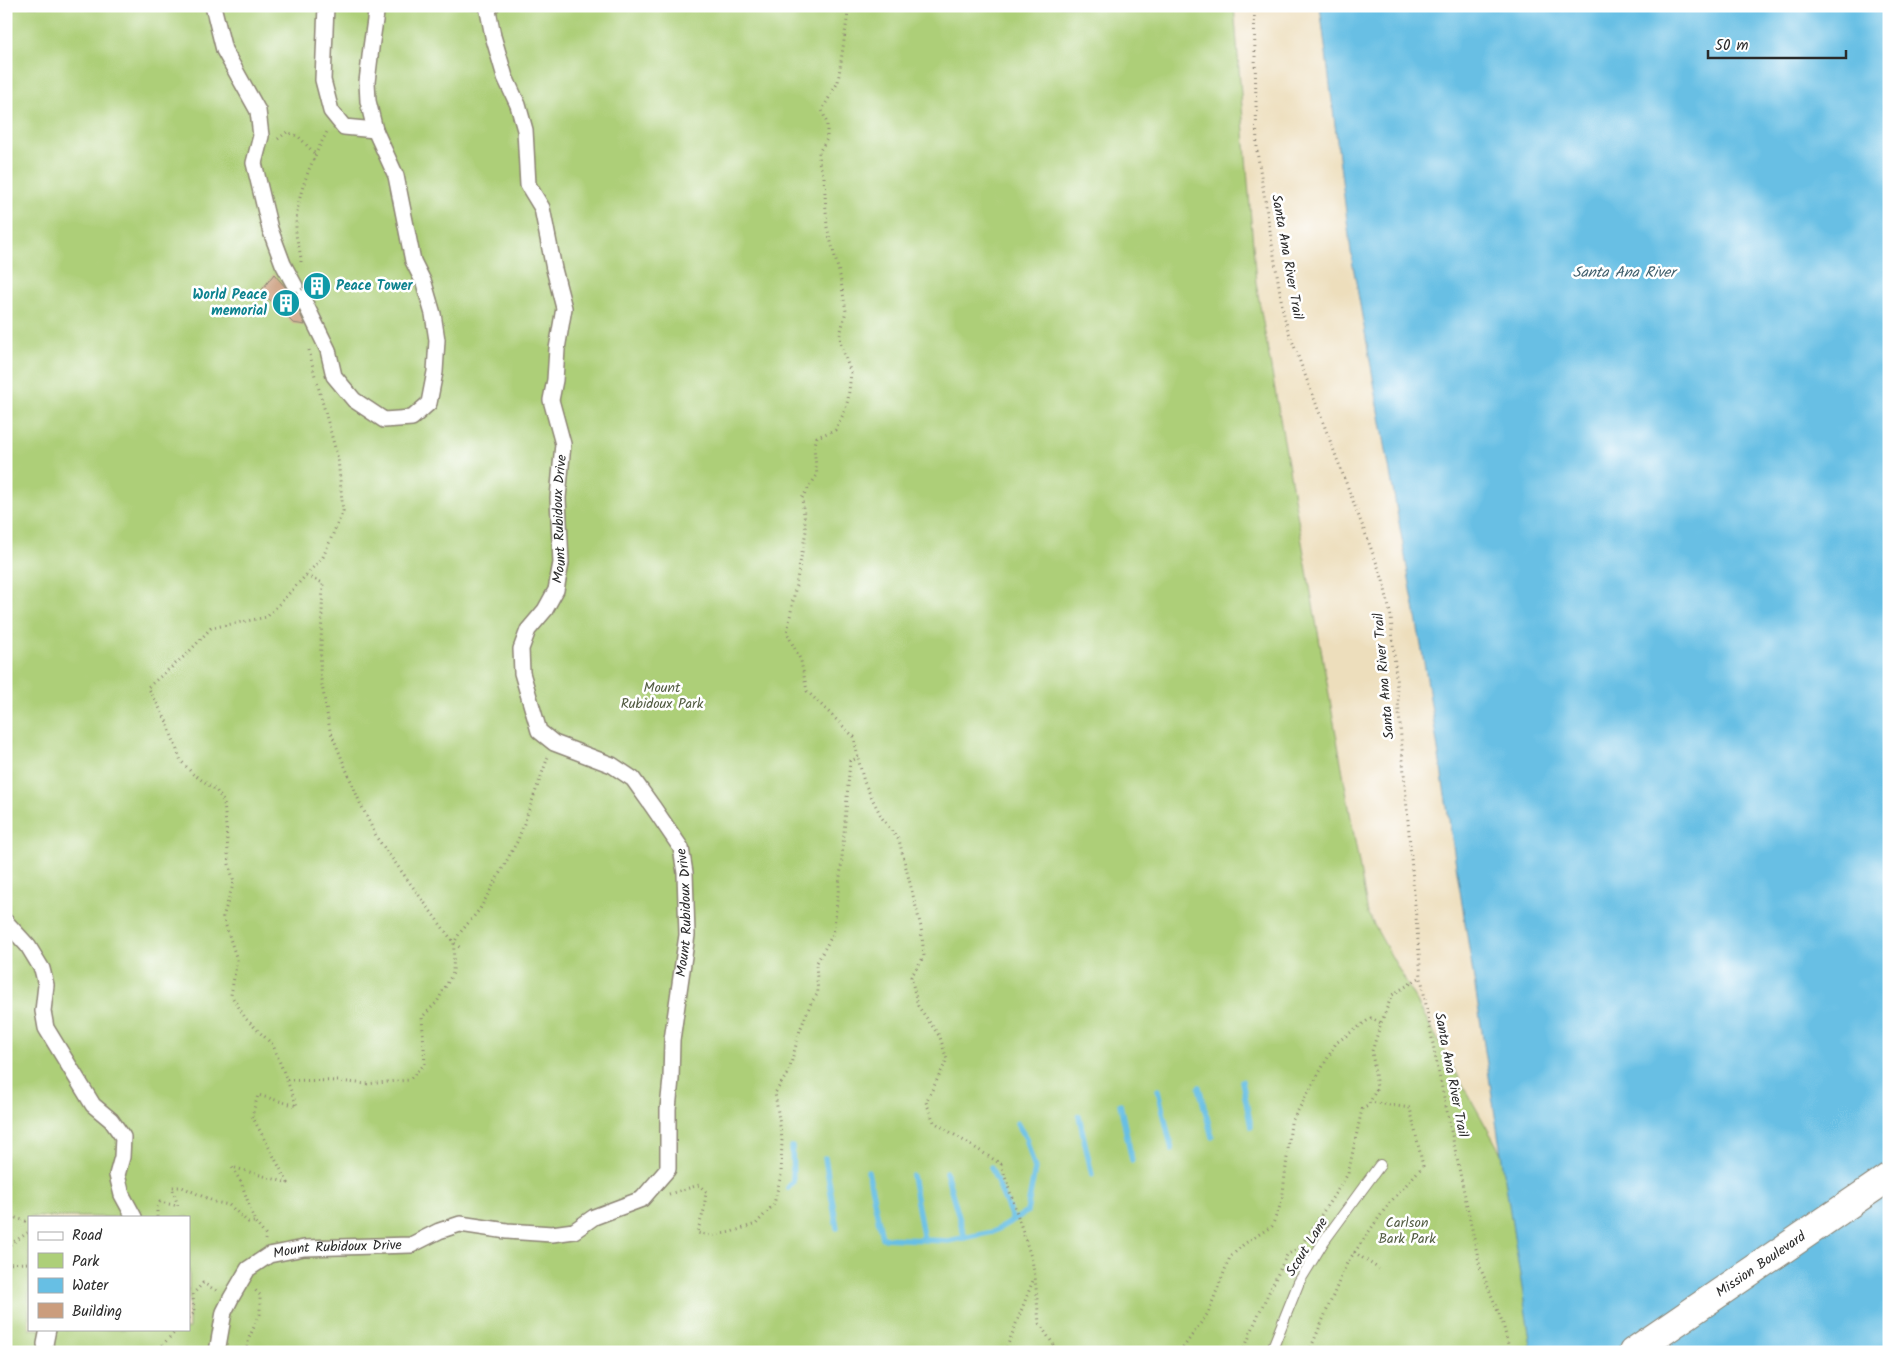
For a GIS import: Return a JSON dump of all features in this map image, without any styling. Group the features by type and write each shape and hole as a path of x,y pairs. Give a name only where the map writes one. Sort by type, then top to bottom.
{"main road":[{"name":"Mission Boulevard","path":"1632,1352 1889,1177"}],"street":[{"path":"213,6 224,50 258,111 261,136 254,163 270,229 283,264 295,293 328,350 334,376 354,400 384,420 412,418 429,403 435,372 437,340 433,314 424,283 413,261 396,176 375,130 368,101 367,82 378,6"},
{"path":"326,6 323,80 331,111 344,127 375,130"},
{"name":"Mount Rubidoux Drive","path":"217,1352 224,1312 231,1298 248,1269 269,1255 304,1248 411,1245 439,1231 460,1224 507,1231 552,1234 574,1231 594,1217 642,1199 668,1169 668,1109 672,1040 686,935 685,873 681,848 633,779 612,765 554,743 539,731 522,673 521,649 528,630 545,610 556,590 561,563 558,498 563,444 551,400 564,308 542,208 528,185 525,130 518,105 505,77 493,36 488,11 491,6"},
{"path":"6,922 28,946 42,969 46,985 43,1011 46,1028 93,1105 111,1120 123,1138 122,1157 117,1175 122,1195 133,1216"},
{"path":"47,1352 45,1344 48,1330"}],"lane":[{"name":"Scout Lane","path":"1271,1352 1300,1282 1324,1241 1380,1165"}],"path":[{"path":"849,6 838,82 822,110 827,124 827,139 819,152 819,162 824,177 827,227 846,311 840,335 851,373 848,400 843,415 835,430 817,437 814,448 817,475 802,498 806,531 787,632 801,661 807,691 854,737 864,782 882,818 899,840 921,927 924,956 912,977 918,1006 940,1037 947,1060 926,1102 934,1122 1001,1164 1032,1260 1039,1322 1055,1347 1054,1352"},
{"name":"Santa Ana River Trail","path":"1254,6 1257,151 1283,311 1288,330 1383,580 1391,617 1421,977 1435,1054 1480,1267 1504,1324 1510,1352"},
{"path":"302,266 296,233 298,208 316,154 335,116"},
{"path":"261,136 272,144 287,132 300,137 316,154"},
{"path":"295,293 312,282"},
{"path":"264,1258 266,1236 255,1222 241,1182 232,1167 288,1183 252,1116 258,1095 297,1106 273,1045 246,1019 231,995 236,960 223,917 234,882 229,864 224,802 216,790 193,774 181,761 166,720 148,688 187,654 211,628 267,617 323,558 343,511 338,459 308,347"},
{"path":"306,576 323,583 320,674 330,730 340,756 377,838 454,943 462,949"},
{"path":"287,1080 339,1081 366,1084 409,1080 425,1064 422,1017 437,1002 453,973 454,943 480,909 518,840 554,743"},
{"path":"667,1194 699,1185 706,1192 704,1210 697,1233 711,1236 756,1224 774,1204 781,1175 782,1139 775,1093 788,1071 800,1030 818,994 816,964 833,934 841,869 850,761 858,758"},
{"path":"1243,1352 1258,1313 1287,1255 1300,1247 1348,1174 1362,1109 1368,1106 1377,1088 1372,1051 1392,994 1421,977"},
{"path":"1180,1352 1208,1313 1230,1257 1244,1244 1272,1226 1282,1201 1291,1123 1336,1043 1370,1018 1381,1023"},
{"path":"1309,1352 1347,1263 1388,1206 1423,1166 1410,1108 1370,1102"},
{"path":"157,1216 160,1202 178,1206 172,1187 182,1187 215,1202 229,1206 248,1222 255,1222"},
{"path":"6,1215 28,1222"},
{"path":"6,1247 28,1233"},
{"path":"1354,1252 1379,1269"},
{"path":"6,1264 28,1263"},
{"path":"1005,1352 1035,1276"},
{"path":"243,1277 260,1295 260,1314 249,1338 246,1352"},
{"path":"190,1317 194,1313 193,1294 204,1283 231,1298"},
{"path":"155,1352 177,1330"}],"green space":[{"name":"Mount Rubidoux Park","path":"6,6 1234,6 1256,283 1368,914 1597,1326 1562,1352 6,1352"}],"water":[{"name":"Santa Ana River","path":"1320,6 1889,6 1889,1352 1532,1352 1427,679 1352,260"}],"building":[{"name":"World Peace memorial","path":"274,274 292,295 305,325 293,323 261,291"}],"waterway":[{"path":"1242,1081 1251,1127"},
{"path":"1199,1087 1212,1137"},
{"path":"1158,1090 1172,1150"},
{"path":"1120,1104 1132,1160"},
{"path":"1079,1116 1092,1175"},
{"path":"868,1171 882,1238 948,1241 993,1232 1027,1212 1035,1169 1026,1138 1017,1123"},
{"path":"788,1188 793,1182 792,1147"},
{"path":"825,1158 837,1228"},
{"path":"991,1167 1013,1220"},
{"path":"946,1172 965,1238"},
{"path":"912,1176 924,1240"}],"place":[{"name":"Peace Tower","path":"317,286"},
{"name":"World Peace memorial","path":"286,303"}],"park label":[{"name":"Carlson Bark Park","path":"1407,1232"}]}
